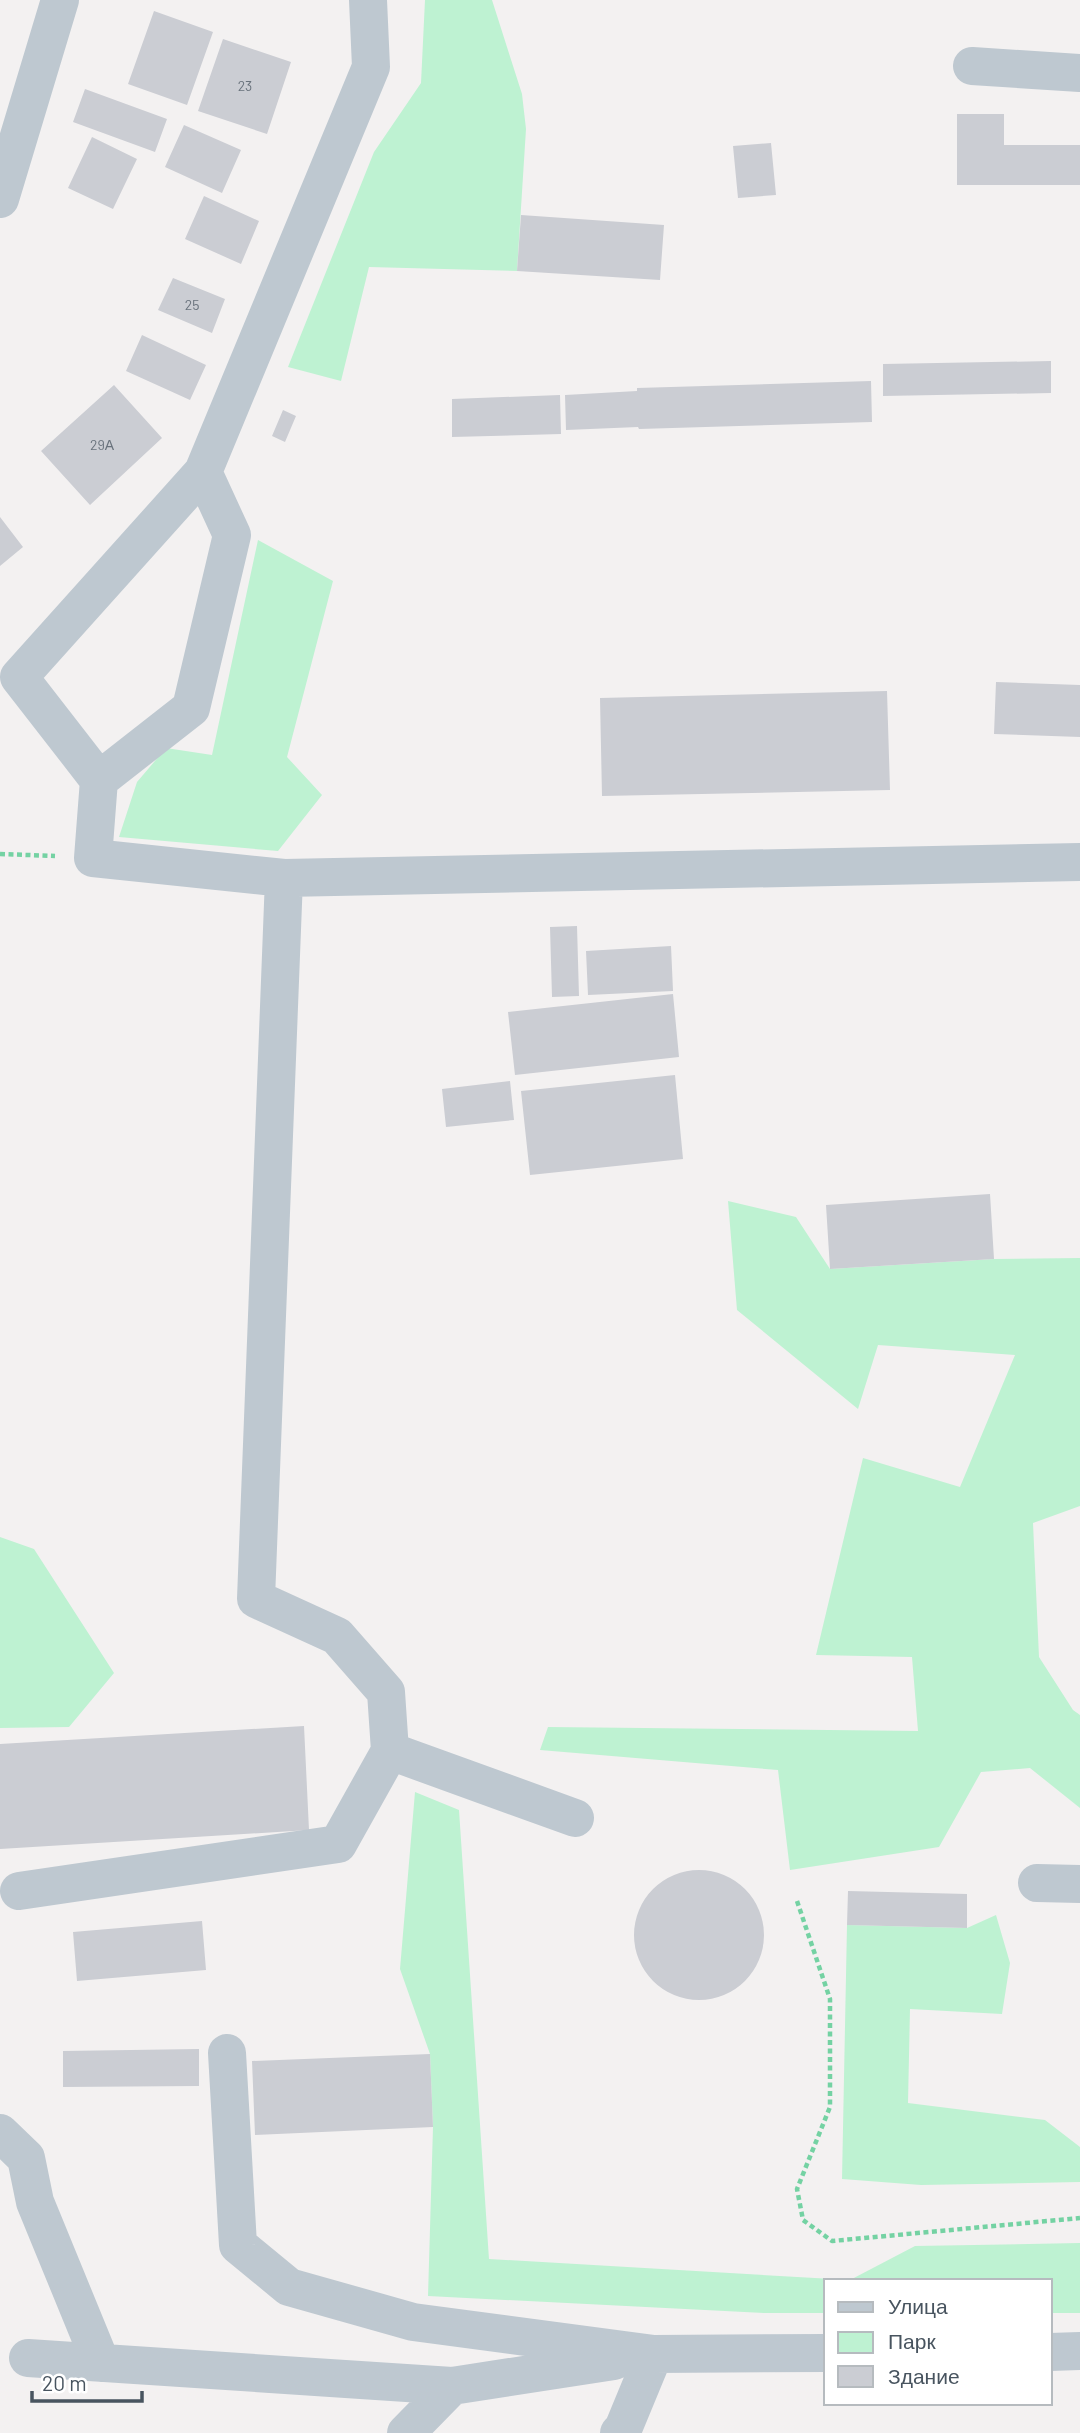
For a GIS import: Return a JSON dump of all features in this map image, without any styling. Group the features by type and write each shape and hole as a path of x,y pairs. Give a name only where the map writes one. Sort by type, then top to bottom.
{"street":[{"path":"0,199 60,0"},
{"path":"368,0 371,67 203,472 19,677 99,780 93,858 284,878 1080,862"},
{"path":"972,66 1080,72"},
{"path":"99,780 191,708 232,535 203,472"},
{"path":"19,1891 338,1844 390,1751 386,1692 337,1636 256,1598 284,878"},
{"path":"390,1751 575,1818"},
{"path":"1037,1883 1080,1884"},
{"path":"227,2053 238,2245 289,2287 413,2322 654,2354 824,2353"},
{"path":"0,2133 26,2158 35,2202 101,2363"},
{"path":"1052,2352 1080,2351"},
{"path":"29,2358 452,2386 654,2354"},
{"path":"619,2433 654,2354"},
{"path":"406,2433 452,2386"}],"path":[{"path":"0,853 93,858"},
{"path":"797,1901 830,1999 830,2108 797,2189 803,2220 832,2241 1080,2218"}],"green space":[{"path":"425,0 492,0 522,94 526,129 517,271 369,267 341,381 288,367 374,152 421,83"},
{"path":"258,540 333,581 287,757 322,795 278,851 119,837 137,782 166,748 212,755"},
{"path":"728,1201 796,1217 830,1269 994,1259 1080,1258 1080,1506 1033,1523 1039,1657 1073,1710 1080,1715 1080,1808 1030,1768 981,1772 939,1847 790,1870 778,1770 540,1750 548,1727 918,1731 912,1657 816,1655 863,1458 960,1487 1015,1355 878,1345 858,1409 737,1310"},
{"path":"0,1537 34,1549 114,1673 69,1727 0,1728"},
{"path":"415,1792 459,1810 489,2259 833,2279 824,2279 824,2313 764,2313 428,2296 433,2127 430,2054 400,1969"},
{"path":"996,1915 1010,1963 1002,2014 910,2009 908,2103 1045,2120 1080,2147 1080,2182 921,2185 842,2179 847,1925 967,1928"},
{"path":"1080,2243 1080,2313 1052,2313 1052,2279 852,2279 915,2246"}],"building":[{"path":"154,11 213,32 187,105 128,84"},
{"path":"223,39 291,62 267,134 198,111"},
{"path":"85,89 167,119 155,152 73,122"},
{"path":"957,114 1004,114 1004,145 1080,145 1080,185 957,185"},
{"path":"184,125 241,150 222,193 165,167"},
{"path":"92,137 137,159 113,209 68,188"},
{"path":"771,143 776,195 738,198 733,146"},
{"path":"204,196 259,221 241,264 185,239"},
{"path":"521,215 664,225 660,280 517,271"},
{"path":"173,278 225,299 212,333 158,310"},
{"path":"142,335 206,365 190,400 126,371"},
{"path":"1051,361 1051,393 883,396 883,364"},
{"path":"871,381 872,422 566,430 565,395 637,391 637,388"},
{"path":"114,385 162,438 90,505 41,451"},
{"path":"560,395 561,434 452,437 452,399"},
{"path":"283,410 296,416 285,442 272,436"},
{"path":"0,517 23,547 0,566"},
{"path":"996,682 1080,685 1080,737 994,734"},
{"path":"887,691 890,790 602,796 600,698"},
{"path":"577,926 579,996 552,997 550,927"},
{"path":"671,946 673,991 588,995 586,951"},
{"path":"673,994 679,1057 515,1075 508,1012"},
{"path":"675,1075 683,1159 530,1175 521,1091"},
{"path":"510,1081 514,1120 446,1127 442,1089"},
{"path":"990,1194 994,1259 830,1269 826,1205"},
{"path":"304,1726 309,1830 0,1849 0,1744"},
{"path":"699,1870 724,1875 745,1889 759,1910 764,1935 759,1960 745,1981 724,1995 699,2000 674,1995 653,1981 639,1960 634,1935 639,1910 653,1889 674,1875"},
{"path":"848,1891 967,1894 967,1928 847,1925"},
{"path":"202,1921 206,1970 77,1981 73,1932"},
{"path":"199,2049 199,2086 63,2087 63,2051"},
{"path":"430,2054 433,2127 255,2135 252,2061"}]}
